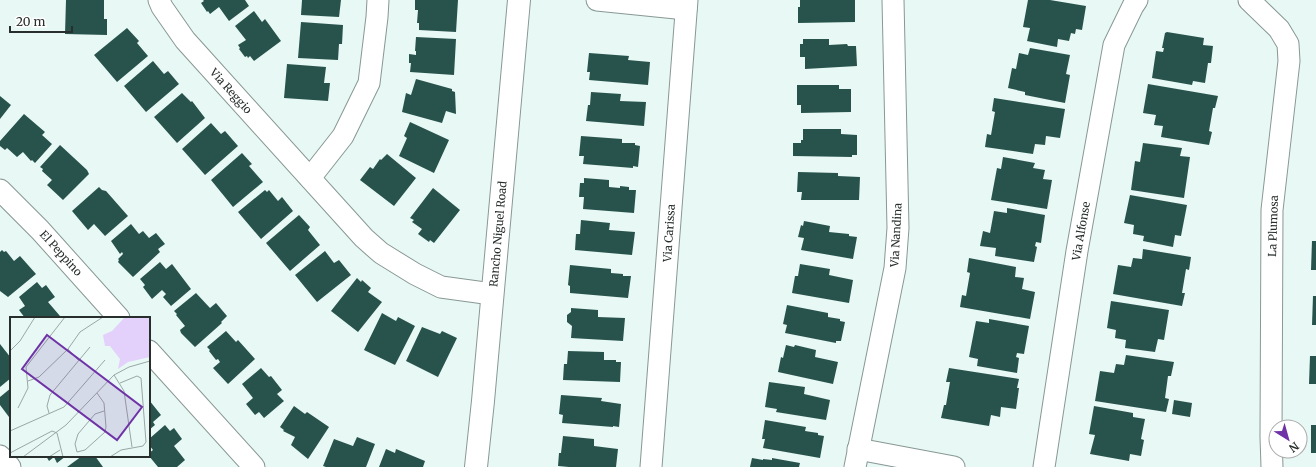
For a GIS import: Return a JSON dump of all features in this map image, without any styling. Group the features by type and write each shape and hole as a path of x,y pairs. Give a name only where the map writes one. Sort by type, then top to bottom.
{"street":[{"name":"Via Reggio","path":"159,0 162,8 185,40 364,238 381,253 415,274 441,287 492,294"},
{"path":"310,178 343,136 369,82 378,0"},
{"name":"Rancho Niguel Road","path":"476,467 519,0"},
{"path":"597,0 686,5"},
{"name":"Via Nandina","path":"856,458 895,268 898,235 893,0"},
{"name":"Via Alfonse","path":"1044,467 1077,251 1114,45 1133,6 1138,0"},
{"name":"La Plumosa","path":"1250,0 1279,29 1288,44 1289,61 1272,210 1272,467"},
{"name":"Via Carissa","path":"651,467 686,5"},
{"name":"El Peppino","path":"0,190 40,230 118,317"},
{"path":"150,352 254,467"},
{"path":"0,456 10,467"},
{"path":"856,458 954,467"}],"building":[{"path":"66,0 104,0 104,19 107,19 107,35 65,34"},
{"path":"203,0 245,0 249,6 229,21 219,7 210,14 208,11 207,12 201,3 204,1"},
{"path":"302,0 341,0 339,17 301,15"},
{"path":"415,0 458,0 456,32 419,30 419,23 417,23 418,10 415,10"},
{"path":"800,0 855,0 855,22 798,23 798,7 800,7"},
{"path":"1028,0 1050,0 1086,6 1082,30 1076,29 1075,34 1071,33 1069,41 1058,39 1057,47 1027,41 1030,28 1023,27"},
{"path":"254,11 262,22 265,19 281,41 254,61 250,56 248,58 247,56 245,57 239,49 240,48 238,45 246,40 235,26"},
{"path":"301,22 343,25 342,44 339,44 338,60 298,58"},
{"path":"127,28 139,41 137,43 148,56 117,82 94,55"},
{"path":"1167,32 1204,38 1203,45 1213,46 1211,63 1208,63 1205,83 1193,81 1192,85 1152,78 1156,51 1163,52 1164,48 1162,48 1165,33"},
{"path":"416,37 456,39 454,75 410,72 411,63 409,63 409,54 416,55"},
{"path":"803,39 829,39 829,45 847,44 848,46 856,46 857,66 805,69 805,57 800,57 800,44 803,44"},
{"path":"1030,48 1070,55 1066,74 1070,75 1065,103 1025,95 1025,92 1008,88 1012,68 1016,69 1019,53 1028,55"},
{"path":"589,53 629,56 628,60 650,62 648,85 589,80 590,72 587,72"},
{"path":"153,61 164,74 168,71 179,84 146,112 124,86"},
{"path":"287,64 326,67 324,83 330,83 328,101 284,98"},
{"path":"416,79 452,89 452,91 455,92 456,114 446,111 442,123 402,112 406,93 411,95"},
{"path":"1148,84 1218,96 1215,108 1213,108 1209,131 1212,132 1209,145 1161,137 1163,126 1154,125 1156,115 1143,113"},
{"path":"797,85 839,85 839,89 851,89 851,112 801,113 801,105 797,105"},
{"path":"591,92 621,94 620,101 646,102 644,126 586,121 588,105 590,105"},
{"path":"182,93 191,102 192,101 205,118 177,143 154,117"},
{"path":"0,96 11,105 0,119"},
{"path":"994,98 1065,109 1060,138 1046,136 1045,145 1035,144 1033,154 985,147 987,134 991,135 995,112 992,111"},
{"path":"24,114 45,132 42,135 52,144 35,163 32,160 31,161 23,152 17,157 7,148 5,150 0,146 0,141"},
{"path":"410,122 449,140 434,173 399,156 407,138 404,136"},
{"path":"211,123 221,134 225,131 238,146 205,175 182,149"},
{"path":"803,129 841,129 841,134 857,135 857,155 852,155 852,157 793,156 793,143 801,143 801,140 803,140"},
{"path":"581,136 622,139 622,143 635,143 635,145 640,146 638,167 633,166 633,168 583,164 584,156 579,156"},
{"path":"1143,143 1182,148 1180,156 1190,157 1184,198 1131,190 1135,161 1140,162"},
{"path":"60,145 87,170 89,174 63,200 47,185 52,180 42,171 43,169 40,167"},
{"path":"242,153 252,164 249,166 263,182 233,207 211,180"},
{"path":"387,154 416,178 394,206 360,180 370,167 373,169 380,159 381,160"},
{"path":"1003,157 1035,163 1033,168 1045,170 1043,179 1052,180 1047,209 991,200 997,168 1001,169"},
{"path":"798,172 838,173 838,176 860,177 859,200 801,200 802,192 797,192"},
{"path":"584,178 609,180 609,187 629,187 629,190 636,190 634,213 583,209 584,197 579,197 580,183 584,183"},
{"path":"99,187 106,191 128,216 105,236 94,224 88,230 72,211"},
{"path":"433,188 460,210 434,243 430,240 429,242 418,234 422,229 412,222 414,220 410,218"},
{"path":"265,190 267,192 269,190 278,201 282,197 293,211 261,239 238,212"},
{"path":"1130,195 1187,205 1181,236 1175,235 1173,247 1143,241 1144,236 1133,234 1134,225 1124,223"},
{"path":"1007,208 1045,215 1041,243 1036,242 1035,246 1037,247 1034,262 995,256 996,248 980,246 983,231 990,233 994,211 1007,213"},
{"path":"299,215 310,227 308,230 320,245 290,271 266,243"},
{"path":"581,220 610,223 609,230 635,232 632,255 575,250 576,234 580,234"},
{"path":"804,221 830,226 829,232 849,234 849,236 857,237 853,259 801,250 804,238 798,237 801,225 803,226"},
{"path":"131,224 139,234 143,231 149,238 156,233 165,244 158,249 160,252 133,277 118,262 118,259 123,254 122,252 120,254 111,241"},
{"path":"1312,241 1316,241 1316,270 1311,270"},
{"path":"1143,249 1191,257 1189,270 1186,269 1182,293 1185,293 1182,306 1113,294 1118,265 1131,267 1133,258 1142,259"},
{"path":"2,250 4,252 6,251 14,261 20,256 36,274 8,297 0,291 0,252"},
{"path":"325,251 334,263 339,260 351,275 317,302 295,275"},
{"path":"969,258 1016,267 1015,277 1024,278 1022,289 1035,292 1030,319 960,307 962,295 966,296 970,273 967,272"},
{"path":"160,262 166,269 172,264 191,289 171,306 163,297 166,294 162,290 152,299 143,287 145,285 140,279"},
{"path":"800,264 830,269 829,275 853,280 849,303 792,293 795,276 798,276"},
{"path":"570,265 611,269 611,273 631,276 628,298 570,293 570,286 568,285"},
{"path":"357,278 361,282 362,280 371,288 368,292 382,302 358,332 331,311"},
{"path":"37,282 42,288 46,285 55,297 48,302 60,316 24,317 19,310 25,306 19,297"},
{"path":"196,293 210,308 216,303 227,316 221,322 222,323 195,347 181,333 180,330 185,326 174,311"},
{"path":"1313,296 1316,296 1316,325 1312,325"},
{"path":"1111,301 1169,310 1164,340 1158,339 1155,352 1125,348 1126,340 1115,338 1116,330 1107,328"},
{"path":"787,305 828,313 828,317 840,319 840,321 845,322 841,341 836,341 836,343 785,333 787,325 783,324"},
{"path":"571,308 598,310 598,317 625,318 623,341 571,338 572,326 567,322 567,315 571,312"},
{"path":"382,313 396,321 398,317 415,326 395,365 364,350"},
{"path":"989,319 1029,326 1024,354 1017,353 1016,357 1019,358 1017,373 977,366 978,359 969,357 976,321 989,323"},
{"path":"422,327 440,334 442,331 457,338 438,377 406,361"},
{"path":"226,331 236,342 238,340 255,359 228,384 213,368 220,362 218,359 216,360 207,347"},
{"path":"0,344 10,357 10,379 0,387"},
{"path":"786,345 794,347 795,345 816,350 815,357 838,362 833,384 778,372 781,357 783,358"},
{"path":"568,351 604,352 604,360 616,360 616,362 621,362 620,382 563,380 564,364 567,364"},
{"path":"1126,355 1174,362 1171,376 1168,376 1165,398 1169,399 1166,412 1095,401 1100,371 1114,373 1116,364 1124,365"},
{"path":"1310,356 1316,356 1316,384 1309,384"},
{"path":"261,368 269,377 271,376 282,390 277,394 284,401 264,418 259,412 255,415 246,404 253,398 242,384"},
{"path":"949,368 1019,379 1016,409 1001,407 1000,417 991,415 989,426 941,418 944,405 946,405 950,382 946,382"},
{"path":"769,382 805,387 804,394 830,400 826,420 776,412 777,409 765,407"},
{"path":"10,389 9,417 0,405 0,397"},
{"path":"561,395 602,398 601,401 621,404 619,427 562,423 563,415 559,414"},
{"path":"1174,400 1192,403 1190,417 1172,414"},
{"path":"150,401 161,415 153,422 155,425 150,429"},
{"path":"294,406 305,414 307,412 329,427 308,459 291,445 295,437 283,431 284,430 280,427"},
{"path":"1094,406 1133,413 1133,417 1145,419 1141,439 1144,440 1141,456 1130,454 1129,461 1090,454 1095,435 1089,434"},
{"path":"765,420 806,427 805,431 818,433 818,435 824,436 820,458 763,448 765,439 762,439"},
{"path":"165,425 170,431 174,428 182,439 174,446 185,460 177,467 158,467 150,457 150,452 153,450 150,446 150,438"},
{"path":"1311,425 1316,425 1316,453 1311,453"},
{"path":"563,436 594,439 594,446 618,449 616,467 558,466"},
{"path":"357,437 375,444 366,467 323,466 334,439 353,446"},
{"path":"386,449 395,453 396,449 425,461 423,467 379,467"},
{"path":"47,457 54,457 49,461"},
{"path":"54,457 65,457 57,463"},
{"path":"81,457 96,457 103,467 67,467"},
{"path":"752,458 772,460 772,458 800,463 799,467 750,467"}]}
